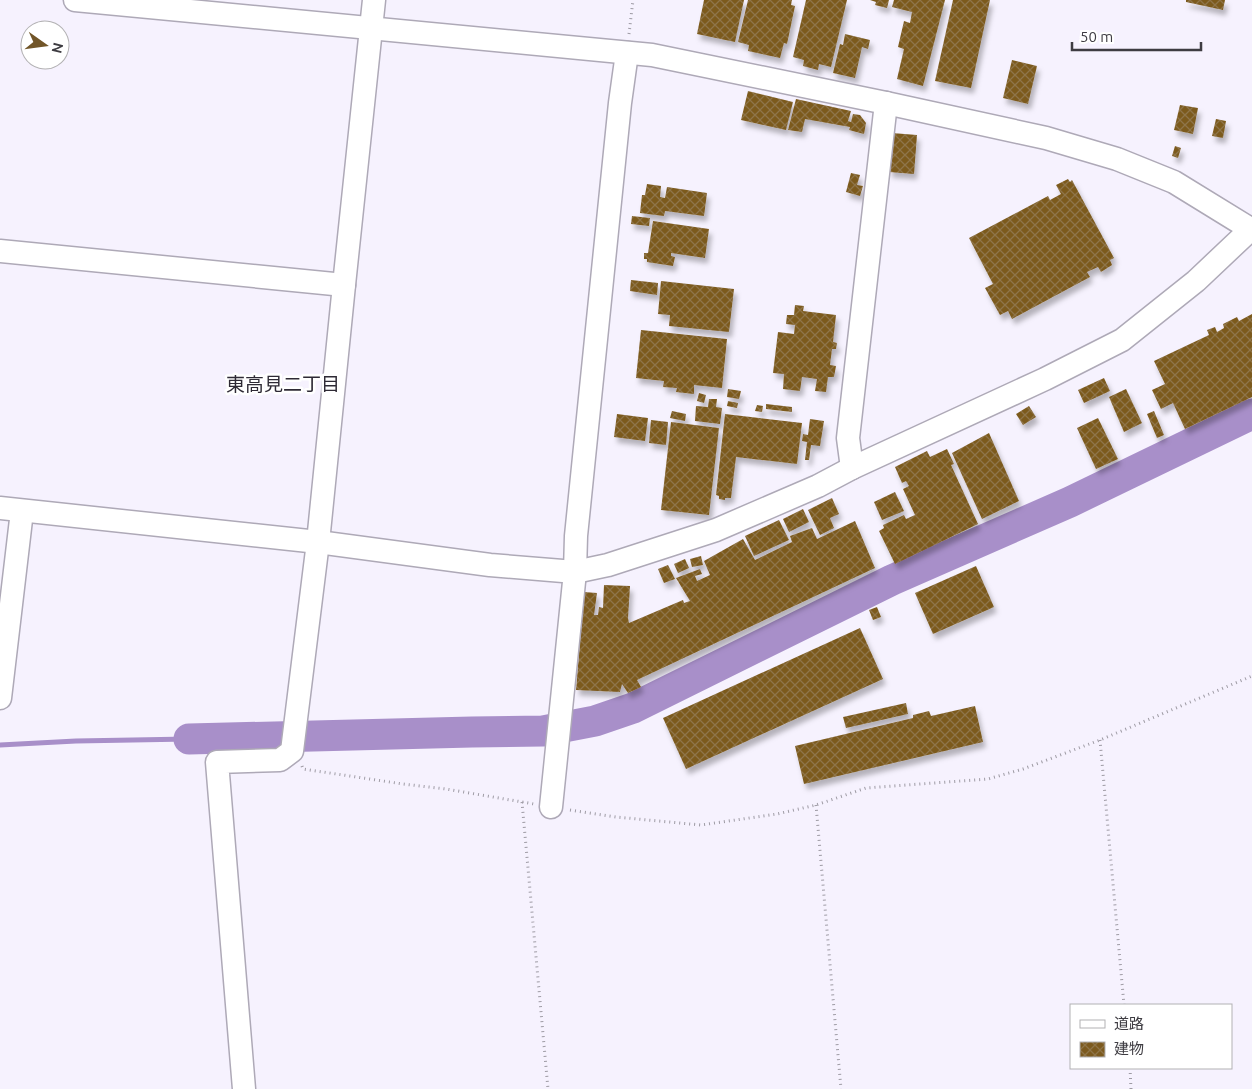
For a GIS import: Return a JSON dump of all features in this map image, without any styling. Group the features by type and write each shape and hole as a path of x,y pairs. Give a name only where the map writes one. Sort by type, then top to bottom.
{"street":[{"path":"0,698 11,509 318,542 490,565 575,572 608,565 716,530 818,486 852,468 1045,379 1122,340 1196,281 1252,229 1174,182 1117,160 1046,138 652,55 75,0"},
{"path":"244,1089 216,762 280,760 292,751 318,542 374,0"},
{"path":"551,807 575,572 576,536 620,103 627,53"},
{"path":"852,468 848,438 886,103"},
{"path":"0,251 344,285"}],"path":[{"path":"627,53 633,0"},
{"path":"292,751 303,769 446,789 616,817 701,825 777,814 816,805 866,788 988,779 1023,769 1100,740 1252,676"},
{"path":"1100,740 1124,1004"},
{"path":"522,802 548,1089"},
{"path":"816,805 841,1089"},
{"path":"1130,1069 1132,1089"}],"building":[{"path":"704,0 744,0 735,42 697,34"},
{"path":"748,0 792,0 791,5 795,6 787,44 784,43 780,58 748,51 749,45 738,42"},
{"path":"806,0 847,0 831,67 819,64 818,70 803,66 804,60 793,57"},
{"path":"870,0 889,0 887,8 875,5 876,2"},
{"path":"894,0 945,0 923,86 897,79 904,49 898,47 904,21 910,23 912,12 892,7"},
{"path":"953,0 990,0 971,88 935,81"},
{"path":"1186,0 1225,0 1223,10 1186,2"},
{"path":"845,34 870,40 868,49 862,47 855,78 833,73 840,44 843,45"},
{"path":"1012,60 1037,66 1028,104 1003,98"},
{"path":"748,91 793,102 786,130 741,120"},
{"path":"796,99 851,111 848,121 851,122 853,114 860,115 866,123 864,134 849,130 850,127 805,119 802,132 788,130"},
{"path":"1180,105 1198,108 1193,134 1174,130"},
{"path":"1216,119 1226,121 1223,138 1212,136"},
{"path":"892,133 917,135 914,174 889,172"},
{"path":"1175,146 1181,148 1178,158 1172,156"},
{"path":"851,173 860,175 857,185 863,186 860,196 846,192"},
{"path":"1068,179 1070,182 1072,180 1114,258 1110,260 1112,265 1101,272 1098,267 1087,272 1090,277 1012,319 1008,311 1000,315 985,288 993,284 969,238 1048,196 1050,200 1061,194 1056,185"},
{"path":"647,184 661,186 660,197 665,198 667,187 707,193 704,216 665,211 664,216 640,213 642,195 645,195"},
{"path":"632,216 650,218 649,226 631,224"},
{"path":"653,221 709,229 705,258 671,253 671,256 675,257 673,266 647,262 647,259 644,259 644,253 648,253"},
{"path":"631,280 658,283 657,295 630,291"},
{"path":"661,281 734,289 729,332 669,326 670,315 658,314"},
{"path":"795,305 804,306 803,311 836,315 833,342 837,343 836,349 832,349 830,365 836,366 834,377 828,377 826,392 815,391 817,379 802,377 800,391 783,389 784,374 773,373 778,332 794,334 795,325 786,324 787,315 794,315"},
{"path":"1252,314 1252,397 1185,429 1173,403 1161,409 1152,390 1165,384 1154,361 1209,335 1207,330 1215,327 1217,332 1224,328 1223,324 1237,317 1239,321"},
{"path":"641,330 727,339 722,388 694,385 694,394 676,392 677,388 663,387 664,381 636,378"},
{"path":"1104,378 1110,391 1084,403 1078,390"},
{"path":"728,389 741,391 739,399 727,397"},
{"path":"1126,389 1142,423 1124,432 1109,397"},
{"path":"699,393 706,395 704,403 697,401"},
{"path":"709,399 717,399 716,407 722,408 720,424 695,421 696,406 708,407"},
{"path":"728,401 738,403 737,408 727,406"},
{"path":"766,404 792,407 792,412 766,409"},
{"path":"757,405 763,406 762,412 755,411"},
{"path":"1029,406 1036,417 1023,425 1016,414"},
{"path":"672,411 686,414 685,421 670,418"},
{"path":"1154,411 1164,435 1157,438 1147,414"},
{"path":"617,414 648,418 645,441 614,437"},
{"path":"725,414 802,423 797,464 736,457 731,498 719,499 719,496 716,495"},
{"path":"1098,418 1118,459 1096,469 1077,428"},
{"path":"810,419 824,421 820,446 811,445 809,460 805,460 807,442 802,441 803,434 808,435"},
{"path":"651,420 668,422 666,445 649,443"},
{"path":"671,422 719,428 709,515 661,510"},
{"path":"989,433 1019,501 982,519 952,453"},
{"path":"947,449 954,464 951,465 978,524 895,564 879,531 884,528 883,525 904,515 906,519 915,515 903,489 909,486 906,481 902,483 895,467 927,451 930,457"},
{"path":"895,492 904,511 882,520 874,502"},
{"path":"832,498 839,514 830,518 834,528 820,535 808,510"},
{"path":"803,509 809,522 789,532 783,519"},
{"path":"779,520 789,540 754,556 745,536"},
{"path":"855,521 875,568 637,680 641,687 628,693 622,684 620,692 576,690 584,592 597,593 594,615 598,615 599,607 603,608 604,585 630,586 629,623 683,600 684,603 690,601 676,578 700,569 702,574 695,576 697,581 710,575 704,561 743,539 755,560 792,542 790,536 812,528 817,539"},
{"path":"701,556 703,565 692,567 690,559"},
{"path":"685,559 689,568 678,573 674,564"},
{"path":"668,565 675,579 664,583 658,569"},
{"path":"976,566 994,607 933,634 915,593"},
{"path":"877,607 881,617 873,620 869,610"},
{"path":"860,628 883,679 686,769 663,718"},
{"path":"906,703 908,714 846,728 843,717"},
{"path":"975,706 983,742 804,784 795,746 913,718 913,715 929,711 931,716"}],"waterway":[{"path":"189,739 543,731 595,721 633,708 892,580 1070,502 1252,414"},
{"path":"0,745 76,741 189,739"}],"district":[{"name":"東高見二丁目","path":"283,384"}]}
